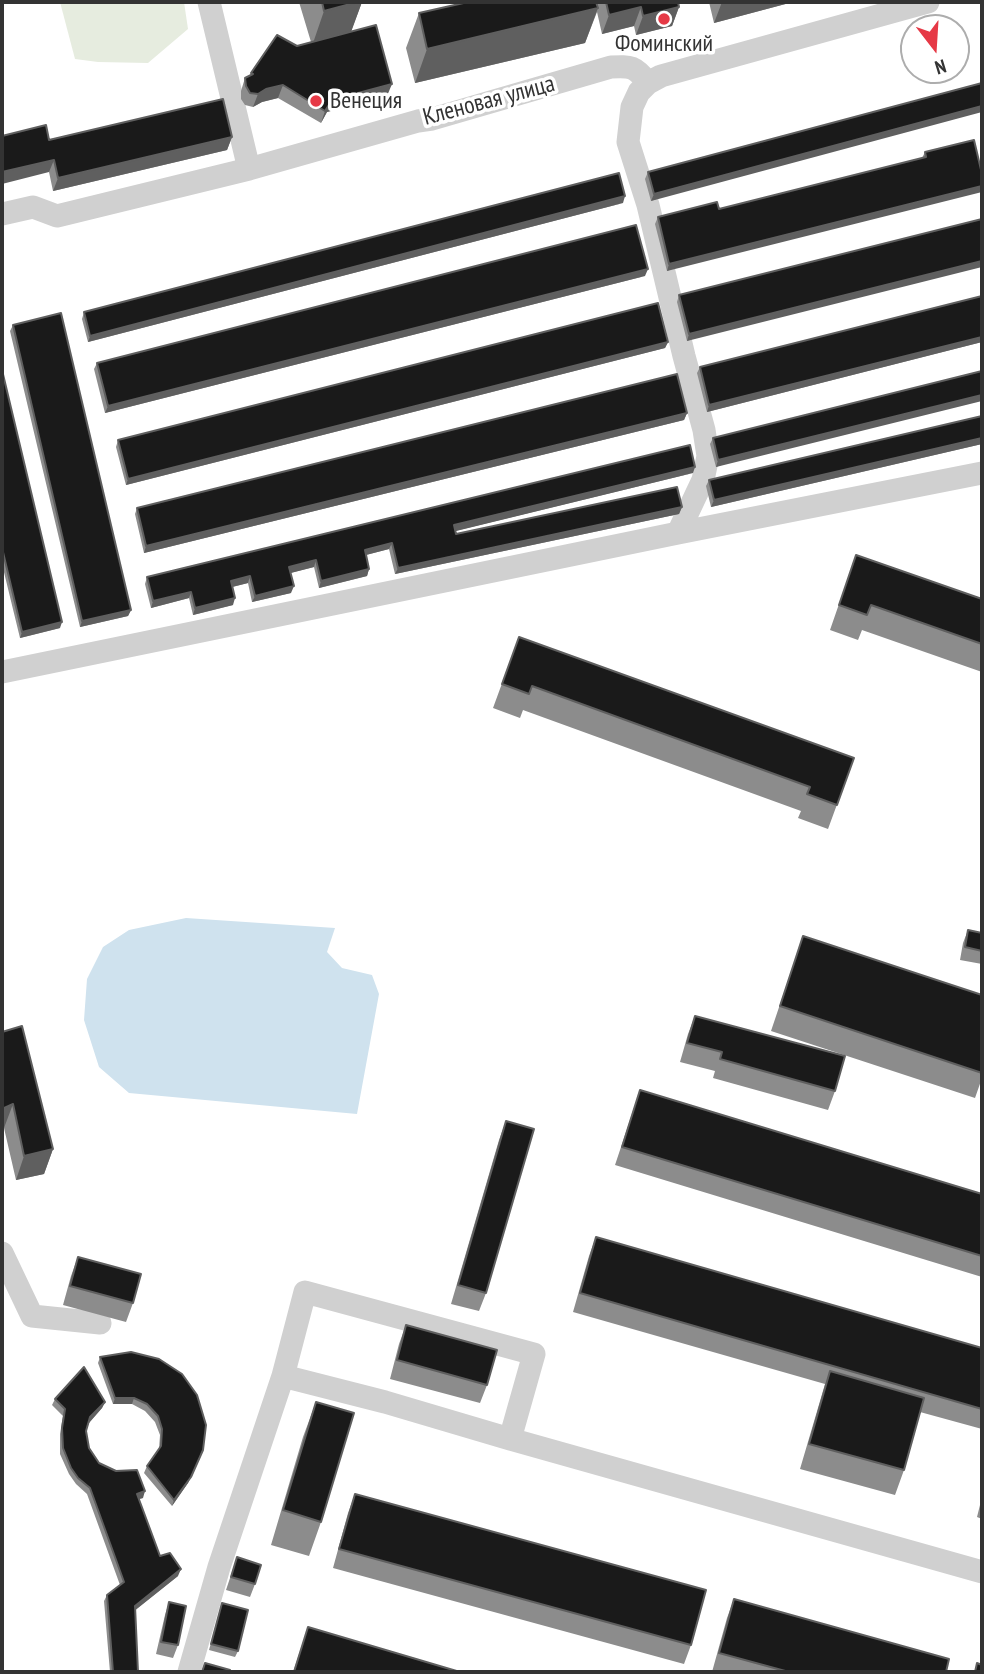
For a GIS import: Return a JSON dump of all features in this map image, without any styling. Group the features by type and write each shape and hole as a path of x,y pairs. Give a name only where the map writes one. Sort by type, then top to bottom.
{"street":[{"path":"209,2 248,169"},
{"path":"678,533 703,480 708,456 704,430 648,205 628,142 632,107 639,92 661,76 928,2"},
{"name":"Кленовая улица","path":"2,214 33,206 57,216 248,169 611,67 629,66 648,83"},
{"path":"2,672 982,473"},
{"path":"2,1254 32,1316 100,1323"},
{"path":"189,1672 219,1567 283,1376 305,1292 534,1354 510,1439"},
{"path":"283,1376 385,1402 982,1572"}],"shaded area":[{"path":"60,2 184,2 188,29 148,63 75,59"}],"water":[{"path":"186,918 335,928 327,952 342,968 372,975 379,994 357,1114 129,1093 99,1067 84,1020 87,979 103,947 129,930"}],"building":[{"path":"322,2 358,2 324,11"},
{"path":"468,2 596,2 598,8 427,49 419,13"},
{"path":"606,2 678,2 679,7 643,16 641,7 609,15"},
{"path":"376,25 392,84 332,100 325,111 283,85 258,94 250,93 246,86 245,78 253,74 251,73 277,35 297,46"},
{"path":"982,83 982,106 654,194 648,172"},
{"path":"223,99 232,137 58,178 54,160 2,172 2,136 46,125 49,140"},
{"path":"974,140 982,186 669,264 658,217 717,202 719,209 926,157 925,152"},
{"path":"619,173 625,196 90,336 84,312"},
{"path":"982,219 982,261 689,334 679,295"},
{"path":"636,225 648,269 108,406 97,363"},
{"path":"982,296 982,337 709,405 700,367"},
{"path":"658,303 668,342 128,479 118,440"},
{"path":"61,313 131,610 82,621 13,325"},
{"path":"2,370 62,622 22,632 2,548"},
{"path":"982,371 982,395 718,460 713,438"},
{"path":"677,374 687,413 146,546 137,508"},
{"path":"982,416 982,438 714,500 709,480"},
{"path":"690,445 695,467 454,525 456,534 677,487 682,507 398,568 392,543 365,550 369,569 321,581 316,560 289,567 294,586 255,596 250,576 231,581 235,598 195,608 191,592 153,601 147,577"},
{"path":"856,555 982,599 982,644 871,605 867,615 839,605"},
{"path":"519,637 854,758 837,805 807,794 810,787 532,686 529,694 502,684"},
{"path":"968,930 982,933 982,951 965,947"},
{"path":"803,936 982,995 982,1073 780,1006"},
{"path":"695,1016 845,1056 835,1091 720,1059 722,1052 687,1043"},
{"path":"22,1026 53,1149 24,1156 13,1104 2,1109 2,1032"},
{"path":"640,1090 982,1194 982,1256 622,1147"},
{"path":"506,1121 534,1129 486,1293 458,1285"},
{"path":"596,1237 982,1348 982,1409 580,1293"},
{"path":"78,1257 141,1274 133,1303 70,1286"},
{"path":"406,1325 497,1350 487,1385 397,1360"},
{"path":"131,1352 159,1359 182,1374 197,1395 206,1425 203,1450 191,1477 174,1500 147,1466 161,1446 162,1429 158,1416 147,1404 134,1398 115,1398 100,1357"},
{"path":"84,1367 105,1402 90,1417 86,1431 89,1448 99,1463 116,1471 137,1470 145,1491 137,1494 160,1556 170,1553 181,1569 135,1606 138,1672 113,1672 107,1595 124,1582 90,1488 71,1468 63,1448 65,1409 55,1399"},
{"path":"830,1371 924,1398 904,1470 809,1444"},
{"path":"316,1402 354,1413 321,1522 283,1510"},
{"path":"355,1494 706,1590 691,1645 339,1549"},
{"path":"237,1557 261,1565 255,1584 231,1577"},
{"path":"734,1599 949,1659 946,1672 789,1672 719,1653"},
{"path":"169,1602 186,1606 178,1645 161,1642"},
{"path":"222,1603 248,1610 238,1651 211,1644"},
{"path":"308,1627 460,1672 294,1672"},
{"path":"205,1663 230,1670 230,1672 202,1672"},
{"path":"977,1663 982,1665 982,1672 975,1672"}],"place":[{"name":"Фоминский","path":"664,19"},
{"name":"Венеция","path":"316,101"}]}
